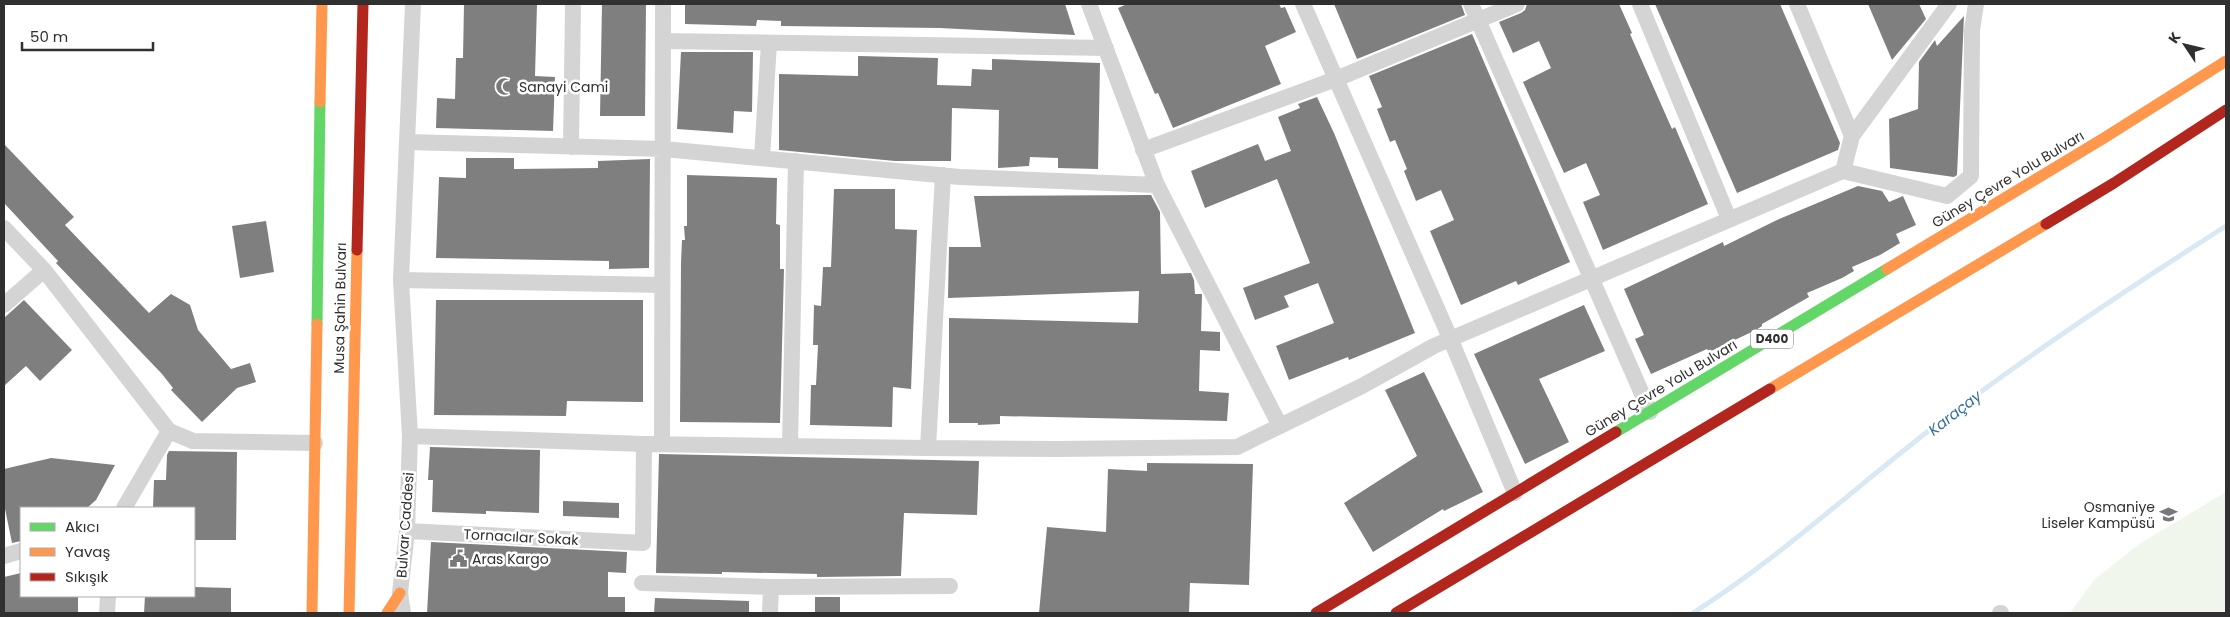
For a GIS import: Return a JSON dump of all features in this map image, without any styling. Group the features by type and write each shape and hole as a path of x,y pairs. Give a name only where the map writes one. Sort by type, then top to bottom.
{"main road":[{"name":"Musa Şahin Bulvarı","path":"312,613 322,4"},
{"name":"Musa Şahin Bulvarı","path":"349,613 363,4"},
{"name":"Güney Çevre Yolu Bulvarı","path":"1316,613 2096,143 2226,61"},
{"path":"1396,613 2114,183 2226,110"},
{"path":"387,613 400,593"}],"street":[{"name":"Bulvar Caddesi","path":"403,613 400,593 407,532 410,436 401,280 413,4"},
{"path":"571,147 573,4"},
{"path":"644,444 662,444 663,4"},
{"path":"1089,4 1157,185 1280,426"},
{"path":"1303,4 1450,338 1515,494"},
{"path":"1471,4 1650,412"},
{"path":"1143,150 1336,79 1517,4"},
{"path":"1640,4 1730,219"},
{"path":"1797,4 1852,136"},
{"path":"1843,172 1852,136 1949,4"},
{"path":"410,436 644,444 928,448 1236,447 1362,386 1450,338 1843,172 1947,196 1971,176 1972,30 1976,4"},
{"path":"663,41 1106,48"},
{"path":"762,158 769,43"},
{"path":"407,142 664,149 943,175 1157,185"},
{"path":"790,446 796,161"},
{"path":"928,448 943,175"},
{"path":"4,228 44,270 169,430 193,441 315,443"},
{"path":"4,305 44,270"},
{"path":"401,280 662,285"},
{"path":"125,507 169,430"},
{"name":"Tornacılar Sokak","path":"407,532 643,543 644,444"},
{"path":"4,556 20,551"},
{"path":"642,583 771,587 950,586"},
{"path":"770,613 771,587"},
{"path":"107,613 108,597"}],"shaded area":[{"path":"2226,492 2226,613 2070,613 2095,579 2141,543"}],"building":[{"name":"Sanayi Cami","path":"464,4 537,4 535,76 555,77 553,131 436,128 437,98 455,99 456,58 463,58"},
{"path":"602,4 646,4 645,116 600,116"},
{"path":"685,4 1065,4 1075,35 940,28 781,26 781,21 757,20 756,26 685,24"},
{"path":"1127,4 1279,4 1281,8 1285,7 1296,32 1265,46 1281,84 1173,128 1158,93 1155,94 1118,8"},
{"path":"1334,4 1461,4 1465,15 1357,59"},
{"path":"1527,4 1619,4 1632,33 1630,34 1672,129 1675,127 1708,204 1603,250 1583,202 1600,195 1586,163 1564,173 1523,82 1551,68 1539,41 1513,53 1499,22 1521,13 1525,10"},
{"path":"1655,4 1780,4 1840,143 1838,150 1737,193"},
{"path":"1868,4 1919,4 1926,19 1892,60"},
{"path":"1964,16 1957,175 1954,177 1890,168 1889,119 1918,109 1919,62 1935,40 1937,46"},
{"path":"1472,34 1570,262 1518,285 1516,281 1461,305 1430,231 1454,220 1441,190 1416,201 1404,171 1407,169 1395,140 1390,142 1377,109 1382,107 1369,76"},
{"path":"681,52 753,52 752,112 734,111 733,133 677,129"},
{"path":"858,56 938,58 937,85 971,86 972,69 992,70 992,59 1100,63 1098,169 1058,168 1058,158 1030,157 1029,166 998,168 999,110 952,108 951,161 895,161 779,150 779,74 858,76"},
{"path":"1317,97 1334,133 1415,333 1349,360 1348,357 1289,380 1276,346 1334,323 1318,283 1284,296 1289,307 1255,320 1243,288 1310,263 1277,179 1205,208 1191,171 1258,144 1265,161 1291,151 1278,117 1300,108 1298,104"},
{"path":"4,144 74,217 65,225 149,313 171,294 190,305 198,330 231,369 250,363 256,382 237,388 202,422 171,390 173,388 162,374 56,263 58,261 4,203"},
{"path":"466,158 514,158 514,169 598,168 598,161 650,159 649,268 609,269 609,261 436,258 439,177 466,178"},
{"path":"687,175 777,178 776,224 780,225 780,269 784,269 780,423 680,422 681,263 682,240 685,240 684,226 687,226"},
{"path":"1858,186 1882,191 1889,202 1903,196 1916,225 1896,234 1900,243 1880,255 1852,267 1854,271 1842,278 1807,293 1809,297 1762,324 1756,330 1709,352 1707,349 1651,374 1635,339 1644,335 1624,289 1723,242 1724,246 1777,220"},
{"path":"834,189 895,189 895,229 917,230 911,389 893,387 892,427 810,425 811,385 816,385 818,345 813,345 814,305 821,306 823,267 831,267"},
{"path":"1151,195 1160,212 1161,274 1191,273 1194,280 1195,294 1202,294 1201,331 1220,332 1220,351 1200,350 1199,391 1229,393 1227,421 1000,416 1000,424 949,423 949,318 1138,323 1139,291 948,298 949,247 981,247 974,196"},
{"path":"266,221 274,272 240,278 232,226"},
{"path":"24,300 72,350 40,381 26,366 4,386 4,318"},
{"path":"436,300 643,300 643,402 567,401 566,416 434,415"},
{"path":"1584,305 1605,351 1539,379 1569,442 1525,464 1474,354"},
{"path":"1424,372 1483,492 1444,511 1443,509 1373,552 1344,503 1417,456 1385,390"},
{"path":"430,447 540,450 539,513 486,511 486,514 432,512 433,480 428,480"},
{"path":"169,451 237,452 236,540 195,540 195,507 153,507 154,480 166,480 167,455"},
{"path":"659,454 979,461 977,515 904,513 901,576 817,577 817,574 656,573"},
{"path":"51,458 115,465 96,500 88,507 20,507 20,541 12,543 4,504 4,469"},
{"path":"1147,463 1253,464 1249,585 1190,583 1189,613 1039,613 1047,527 1106,532 1108,469 1147,471"},
{"path":"563,501 619,503 619,518 563,516"},
{"path":"431,542 627,552 626,573 608,572 608,597 625,597 625,613 427,613"},
{"path":"20,573 20,597 78,597 78,613 4,613 4,577"},
{"path":"195,587 231,588 231,613 144,613 145,597 195,597"},
{"path":"815,597 840,597 840,613 815,613"},
{"path":"655,598 749,601 749,613 654,613"}],"waterway":[{"name":"Karaçay","path":"1693,613 1724,593 1783,549 1927,432 2037,351 2226,226"}],"traffic: fast":[{"path":"317,324 320,102"},
{"path":"1616,432 1887,269"}],"traffic: slow":[{"path":"320,102 322,4"},
{"path":"1887,269 2104,138 2226,61"},
{"path":"1770,389 2046,224"},
{"path":"349,613 357,250"},
{"path":"312,613 317,324"},
{"path":"387,613 400,593"}],"traffic: jam":[{"path":"357,250 363,4"},
{"path":"2046,224 2114,183 2226,110"},
{"path":"1396,613 1770,389"},
{"path":"1316,613 1616,432"}],"place":[{"name":"Sanayi Cami","path":"505,87"},
{"name":"Osmaniye Liseler Kampüsü","path":"2169,515"},
{"name":"Aras Kargo","path":"458,559"}]}
